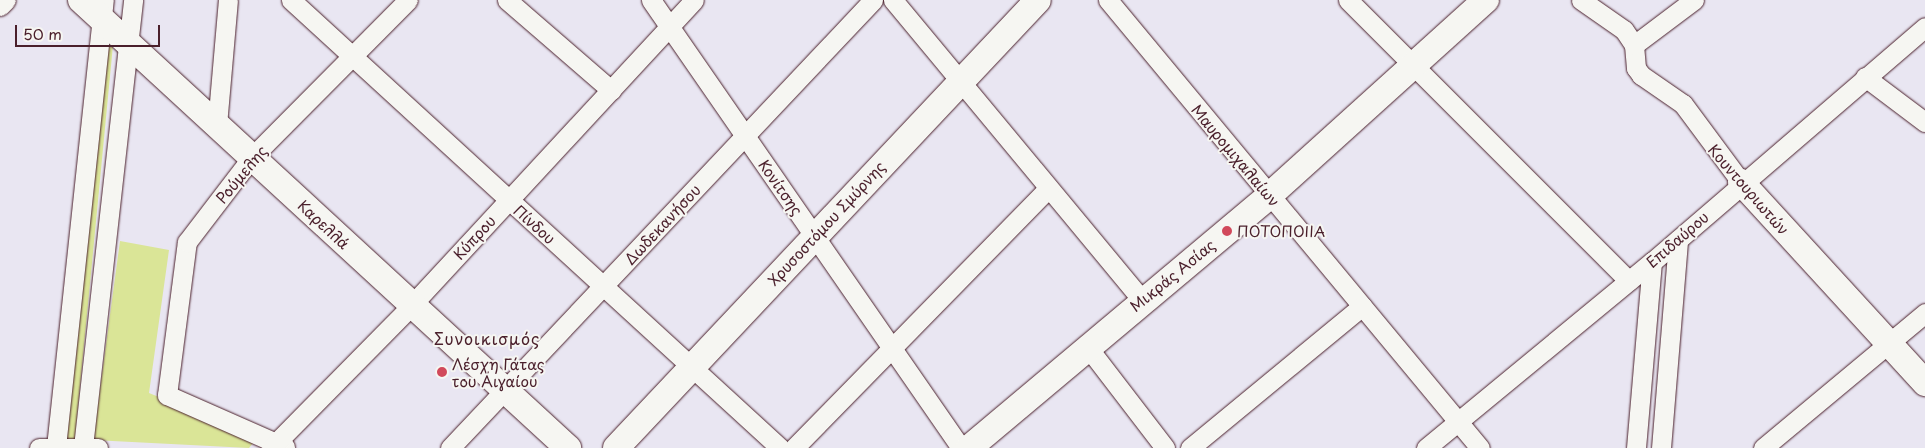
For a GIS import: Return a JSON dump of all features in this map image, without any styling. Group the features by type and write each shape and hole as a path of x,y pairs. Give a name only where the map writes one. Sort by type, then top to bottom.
{"street":[{"path":"0,6 6,0"},
{"name":"Καρελλά","path":"81,0 103,10 128,44 568,448"},
{"path":"103,10 48,448 90,448 133,0"},
{"path":"217,125 228,0"},
{"name":"Πίνδου","path":"291,0 780,448"},
{"name":"Ρούμελης","path":"278,445 167,395 187,242 252,157 354,58 408,0"},
{"path":"508,0 611,90"},
{"name":"Κονίτσης","path":"651,0 961,448"},
{"name":"Κύπρου","path":"278,445 412,304 694,0"},
{"name":"Δωδεκανήσου","path":"450,448 873,0"},
{"path":"893,0 958,81 1142,300"},
{"name":"Χρυσοστόμου Σμύρνης","path":"616,448 958,81 1038,0"},
{"name":"Μαυρομιχαλαίων","path":"1108,0 1480,448"},
{"path":"1348,0 1411,67 1629,281"},
{"name":"Μικράς Ασίας","path":"969,448 1086,345 1270,195 1486,0"},
{"path":"1581,0 1624,30 1634,45 1694,0"},
{"name":"Επιδαύρου","path":"1426,448 1652,262 1741,182 1925,27"},
{"name":"Κουντουριωτών","path":"1634,45 1636,68 1641,75 1683,104 1741,182 1925,383"},
{"path":"1865,77 1925,122"},
{"path":"794,448 1049,188"},
{"path":"1661,448 1678,240"},
{"path":"1636,448 1652,262"},
{"path":"1190,448 1362,306"},
{"path":"1763,448 1890,345 1925,313"},
{"path":"1086,345 1165,448"}],"green space":[{"path":"103,35 113,45 75,439 64,439"},
{"path":"120,241 169,250 149,393 258,437 249,448 93,440"}],"place":[{"name":"ΠΟΤΟΠΟΙΙΑ","path":"1227,231"},
{"name":"Λέσχη Γάτας του Αιγαίου","path":"442,372"}],"district":[{"name":"Συνοικισμός","path":"487,338"}]}
